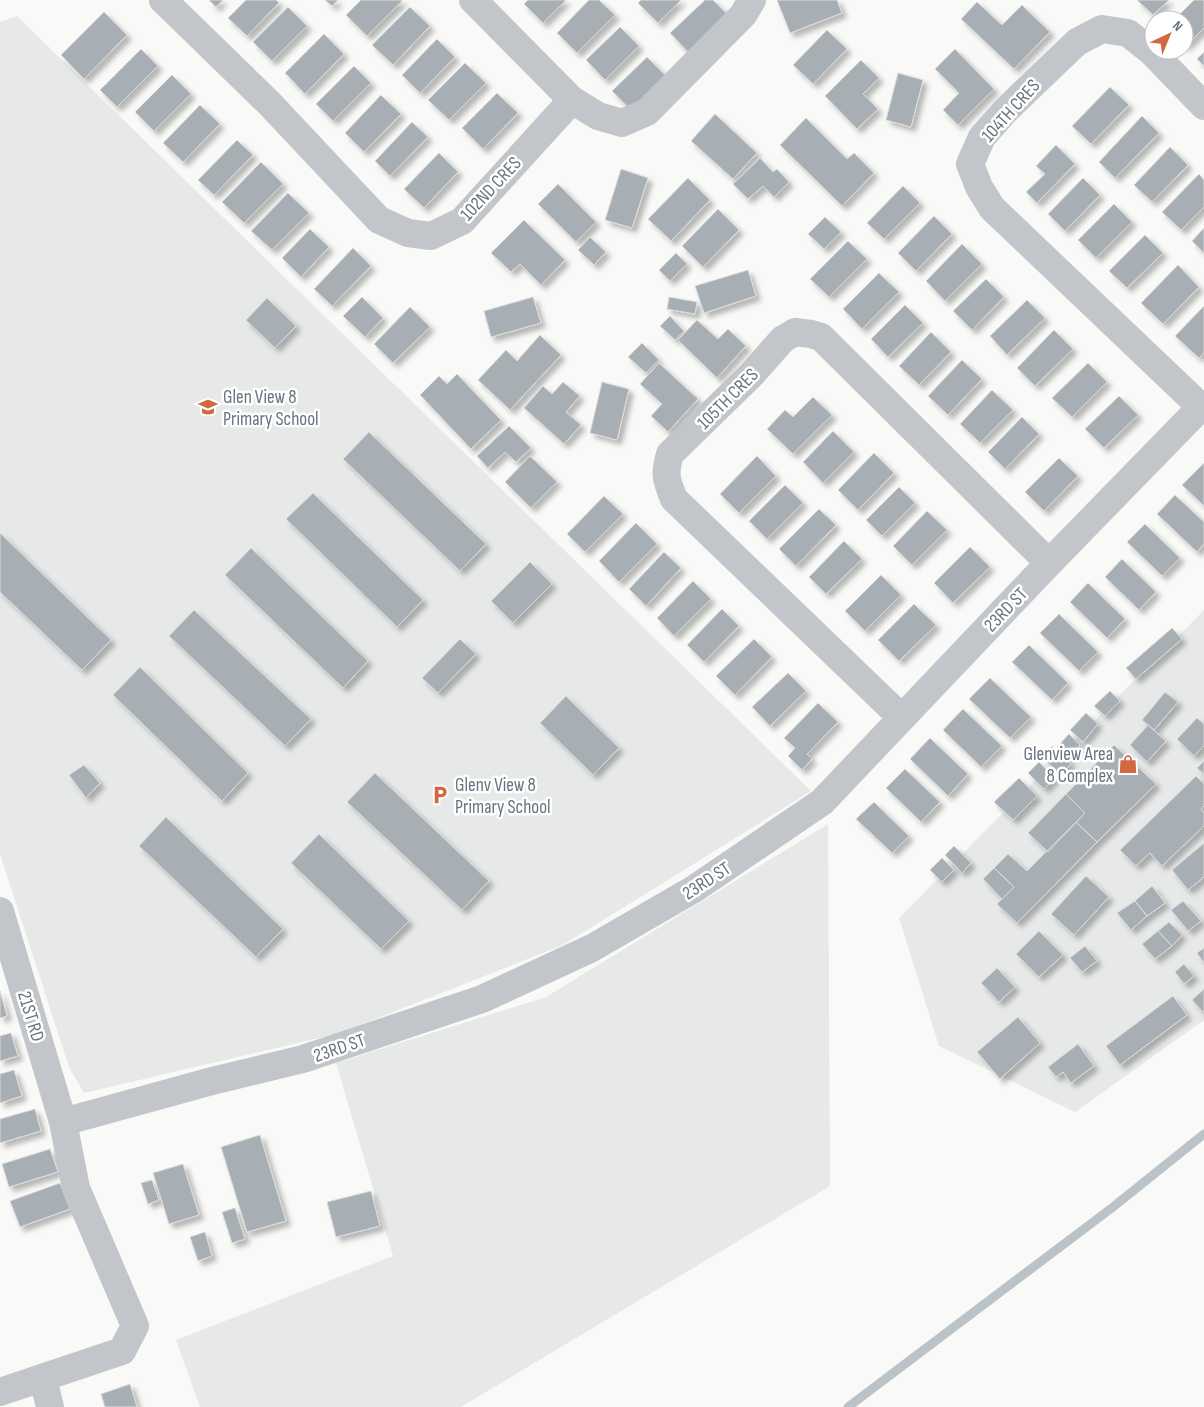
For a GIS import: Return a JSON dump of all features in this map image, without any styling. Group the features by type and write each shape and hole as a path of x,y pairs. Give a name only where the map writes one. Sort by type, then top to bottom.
{"street":[{"name":"102ND CRES","path":"163,0 269,103 379,220 408,233 431,236 462,221 572,100"},
{"path":"473,0 572,100 598,116 622,123 647,112 742,15 752,0"},
{"name":"104TH CRES","path":"1202,406 992,208 979,188 970,164 982,138 1006,110 1077,42 1102,29 1128,33 1152,52 1204,106"},
{"name":"105TH CRES","path":"902,718 674,499 665,472 670,454 751,375 783,339 795,332 811,334 821,337 1049,563"},
{"name":"23RD ST","path":"63,1122 212,1081 303,1059 482,999 592,948 694,889 822,802 1049,563 1202,406"},
{"name":"21ST RD","path":"0,911 63,1122 76,1188 135,1326 122,1351 42,1378"},
{"path":"0,1392 42,1378 50,1407"}],"shaded area":[{"name":"Glen View 8 Primary School","path":"17,16 811,791 563,945 340,1033 84,1093 69,1067 0,854 0,22"},
{"name":"Glenview Area 8 Complex","path":"1204,610 1204,1020 1075,1112 939,1046 899,918"},
{"path":"828,824 830,1186 461,1407 200,1407 176,1340 393,1256 336,1063 546,997"}],"building":[{"path":"209,0 223,0 216,7"},
{"path":"246,0 276,0 279,3 247,36 228,18"},
{"path":"325,0 338,0 332,6"},
{"path":"361,0 402,1 367,36 346,15"},
{"path":"528,0 566,0 543,23 524,4"},
{"path":"589,0 599,0 615,15 577,53 557,33"},
{"path":"641,0 681,0 658,23 638,3"},
{"path":"705,0 713,0 729,16 690,54 670,33"},
{"path":"777,0 837,0 842,13 790,33"},
{"path":"1137,0 1169,0 1158,10 1148,10"},
{"path":"1194,0 1204,0 1204,28 1194,38 1194,10 1184,10"},
{"path":"977,2 1002,25 1022,5 1050,32 1014,69 961,19"},
{"path":"288,7 307,26 272,61 253,42"},
{"path":"410,7 430,26 393,65 372,45"},
{"path":"104,12 127,35 84,79 61,55"},
{"path":"620,27 639,46 605,80 586,60"},
{"path":"827,30 847,49 813,84 793,65"},
{"path":"324,34 344,54 305,94 285,73"},
{"path":"437,39 455,57 420,93 402,75"},
{"path":"141,49 158,66 117,107 100,90"},
{"path":"955,49 994,89 958,125 943,110 959,93 935,69"},
{"path":"1204,52 1204,66 1197,59"},
{"path":"647,57 668,78 633,112 612,91"},
{"path":"861,60 879,78 863,94 878,109 857,129 825,96"},
{"path":"465,63 486,83 449,120 428,100"},
{"path":"354,66 371,83 333,121 316,104"},
{"path":"898,73 923,80 911,127 886,120"},
{"path":"172,75 191,94 154,131 135,112"},
{"path":"1110,87 1129,105 1091,144 1072,126"},
{"path":"497,93 518,113 483,149 462,128"},
{"path":"381,95 401,114 364,152 345,133"},
{"path":"200,105 220,124 183,162 163,143"},
{"path":"715,114 757,153 733,179 691,141"},
{"path":"1142,116 1159,133 1115,178 1099,162"},
{"path":"806,118 847,159 854,153 874,173 842,206 780,145"},
{"path":"412,122 428,137 390,176 375,161"},
{"path":"237,140 253,155 214,195 198,180"},
{"path":"1056,145 1075,164 1037,203 1026,192 1045,174 1036,166"},
{"path":"1170,147 1188,165 1152,202 1134,185"},
{"path":"439,153 458,172 424,208 404,189"},
{"path":"760,158 773,172 777,169 789,182 774,197 763,186 748,199 733,184"},
{"path":"261,162 283,184 244,223 222,202"},
{"path":"621,169 648,178 632,228 605,220"},
{"path":"1199,174 1204,180 1204,207 1181,230 1162,212"},
{"path":"688,178 710,200 671,241 648,219"},
{"path":"1083,178 1100,195 1065,231 1048,214"},
{"path":"558,184 596,222 576,242 538,204"},
{"path":"903,186 920,203 884,239 867,223"},
{"path":"288,193 309,213 272,250 251,231"},
{"path":"1114,204 1132,222 1096,258 1078,240"},
{"path":"718,209 739,230 703,267 682,246"},
{"path":"934,216 952,234 916,271 898,253"},
{"path":"825,217 841,232 824,249 808,234"},
{"path":"524,220 565,260 541,285 520,264 511,272 491,253"},
{"path":"1204,228 1204,253 1192,241"},
{"path":"310,229 329,247 301,277 282,258"},
{"path":"1145,235 1163,253 1127,288 1109,271"},
{"path":"590,237 606,252 594,265 578,250"},
{"path":"848,241 867,259 829,297 810,279"},
{"path":"962,244 982,264 945,301 926,281"},
{"path":"353,248 371,266 332,306 314,289"},
{"path":"676,253 687,264 670,281 659,270"},
{"path":"1178,265 1199,287 1163,324 1141,303"},
{"path":"748,270 756,296 704,313 695,286"},
{"path":"879,273 899,292 862,329 843,309"},
{"path":"986,279 1004,297 972,330 953,311"},
{"path":"362,297 383,318 365,337 343,316"},
{"path":"533,297 541,323 491,337 484,311"},
{"path":"669,297 697,302 695,314 667,309"},
{"path":"267,298 296,326 275,348 246,320"},
{"path":"1027,300 1045,318 1007,355 990,336"},
{"path":"905,305 923,323 888,357 871,339"},
{"path":"1204,306 1204,353 1199,358 1175,336"},
{"path":"410,307 430,327 393,363 374,344"},
{"path":"670,316 684,331 675,340 660,326"},
{"path":"697,320 718,339 728,329 746,346 717,378 678,340"},
{"path":"1054,330 1073,349 1035,386 1017,368"},
{"path":"931,332 951,352 919,385 899,366"},
{"path":"540,335 561,355 510,410 478,380 506,350 517,361"},
{"path":"642,343 659,360 646,373 628,357"},
{"path":"962,360 982,379 948,415 928,396"},
{"path":"659,363 698,399 668,432 651,416 662,404 640,384"},
{"path":"1088,363 1107,382 1072,417 1052,398"},
{"path":"457,374 501,420 471,449 420,395 439,376 447,384"},
{"path":"563,382 580,396 566,412 581,425 564,444 524,408 543,386 552,394"},
{"path":"602,382 629,389 617,440 590,433"},
{"path":"992,390 1013,410 980,443 960,424"},
{"path":"1119,396 1138,415 1104,448 1085,429"},
{"path":"813,397 832,415 793,454 767,429 785,410 793,417"},
{"path":"1022,417 1039,434 1005,469 988,452"},
{"path":"509,426 531,448 516,462 505,452 488,468 477,456"},
{"path":"833,431 854,452 823,483 803,462"},
{"path":"369,432 486,544 460,571 343,459"},
{"path":"874,453 894,473 858,510 838,490"},
{"path":"530,456 557,482 531,508 505,482"},
{"path":"757,456 776,476 739,513 720,494"},
{"path":"1059,458 1078,476 1044,511 1025,492"},
{"path":"1204,463 1204,506 1182,485"},
{"path":"785,485 803,503 767,539 749,521"},
{"path":"899,487 915,503 882,536 866,520"},
{"path":"313,493 423,600 397,627 286,519"},
{"path":"1175,495 1204,522 1204,544 1197,552 1157,514"},
{"path":"604,496 623,514 585,552 567,534"},
{"path":"819,509 836,525 796,566 779,549"},
{"path":"927,511 947,530 912,565 893,546"},
{"path":"636,523 657,544 619,582 599,561"},
{"path":"1145,524 1180,558 1162,576 1127,542"},
{"path":"0,533 111,640 82,670 0,592"},
{"path":"844,541 862,559 826,594 809,577"},
{"path":"970,547 990,567 953,603 934,583"},
{"path":"251,548 368,661 343,688 225,575"},
{"path":"664,552 681,568 646,606 629,589"},
{"path":"1122,559 1156,592 1139,610 1105,577"},
{"path":"530,562 552,584 513,623 491,601"},
{"path":"881,575 901,595 865,631 845,611"},
{"path":"693,581 711,599 674,636 657,618"},
{"path":"1088,583 1125,619 1107,638 1070,602"},
{"path":"914,604 936,625 899,661 878,640"},
{"path":"722,609 739,626 704,662 687,645"},
{"path":"194,610 311,719 285,746 169,636"},
{"path":"1059,614 1098,652 1079,671 1040,633"},
{"path":"1172,628 1182,639 1136,679 1126,668"},
{"path":"460,639 476,654 438,693 422,678"},
{"path":"754,639 772,657 735,695 716,676"},
{"path":"1029,645 1068,683 1052,700 1012,662"},
{"path":"140,667 248,773 222,801 113,695"},
{"path":"788,673 806,691 770,726 752,707"},
{"path":"990,678 1031,717 1010,738 969,699"},
{"path":"1110,691 1120,701 1105,716 1094,706"},
{"path":"1165,692 1178,702 1154,730 1142,720"},
{"path":"566,696 619,748 593,775 540,723"},
{"path":"818,703 838,722 807,754 812,759 802,770 788,756 795,748 784,738"},
{"path":"963,709 1002,746 981,767 943,730"},
{"path":"1086,713 1098,724 1083,742 1070,730"},
{"path":"1197,718 1204,724 1204,746 1194,756 1177,739"},
{"path":"1148,725 1166,741 1147,762 1130,745"},
{"path":"1069,734 1080,745 1068,758 1057,747"},
{"path":"930,738 968,774 948,796 910,759"},
{"path":"1114,745 1156,784 1097,842 1076,822 1085,813 1066,794"},
{"path":"1052,746 1071,764 1061,775 1042,757"},
{"path":"1204,761 1204,774 1197,768"},
{"path":"1039,762 1055,778 1044,789 1028,773"},
{"path":"84,765 100,783 86,798 69,775"},
{"path":"905,769 940,802 921,822 886,788"},
{"path":"375,773 489,881 462,910 347,802"},
{"path":"1196,776 1204,784 1204,806 1201,809 1204,813 1204,826 1162,866 1150,853 1136,866 1120,850"},
{"path":"1019,778 1037,796 1013,820 994,802"},
{"path":"1066,794 1085,813 1048,852 1028,833"},
{"path":"874,802 909,836 892,853 856,819"},
{"path":"166,817 283,929 256,957 139,846"},
{"path":"1076,822 1097,842 1017,923 997,904 1014,887 994,868 1008,854 1027,871"},
{"path":"319,834 409,921 381,949 291,863"},
{"path":"1204,843 1204,877 1188,890 1172,870"},
{"path":"954,846 971,863 962,873 945,855"},
{"path":"942,858 954,870 942,882 930,870"},
{"path":"994,868 1014,887 1002,899 983,879"},
{"path":"1086,876 1109,897 1074,935 1051,914"},
{"path":"1152,886 1165,903 1147,916 1135,901"},
{"path":"1135,901 1147,916 1131,930 1117,913"},
{"path":"1183,901 1201,921 1188,931 1171,910"},
{"path":"1169,922 1182,935 1172,946 1158,931"},
{"path":"1039,931 1063,955 1039,977 1016,954"},
{"path":"1158,931 1172,946 1155,959 1142,944"},
{"path":"1085,946 1097,961 1082,972 1070,958"},
{"path":"1204,948 1204,963 1197,953"},
{"path":"1184,964 1194,976 1184,984 1175,972"},
{"path":"997,968 1015,987 999,1002 981,983"},
{"path":"1204,989 1204,1011 1203,1012 1192,1000"},
{"path":"0,991 7,1016 0,1018"},
{"path":"1173,996 1187,1015 1120,1065 1106,1046"},
{"path":"1018,1017 1040,1043 1000,1079 977,1052"},
{"path":"11,1033 18,1056 0,1061 0,1036"},
{"path":"1078,1044 1094,1066 1071,1083 1063,1072 1056,1077 1048,1067"},
{"path":"14,1070 22,1096 0,1103 0,1074"},
{"path":"35,1109 41,1131 0,1143 0,1119"},
{"path":"260,1135 286,1221 247,1232 221,1147"},
{"path":"50,1149 58,1172 9,1187 2,1164"},
{"path":"183,1164 199,1215 169,1224 153,1173"},
{"path":"152,1180 159,1200 148,1204 141,1183"},
{"path":"60,1183 70,1209 20,1227 10,1201"},
{"path":"371,1191 380,1226 336,1237 327,1202"},
{"path":"235,1208 245,1239 232,1243 222,1212"},
{"path":"205,1232 212,1256 198,1261 190,1237"},
{"path":"130,1384 137,1407 105,1407 101,1394"}],"waterway":[{"path":"848,1407 1113,1207 1204,1134"}],"place":[{"name":"Glen View 8 Primary School","path":"208,407"},
{"name":"Glenview Area 8 Complex","path":"1128,764"},
{"name":"Glenv View 8 Primary School","path":"440,795"}]}
